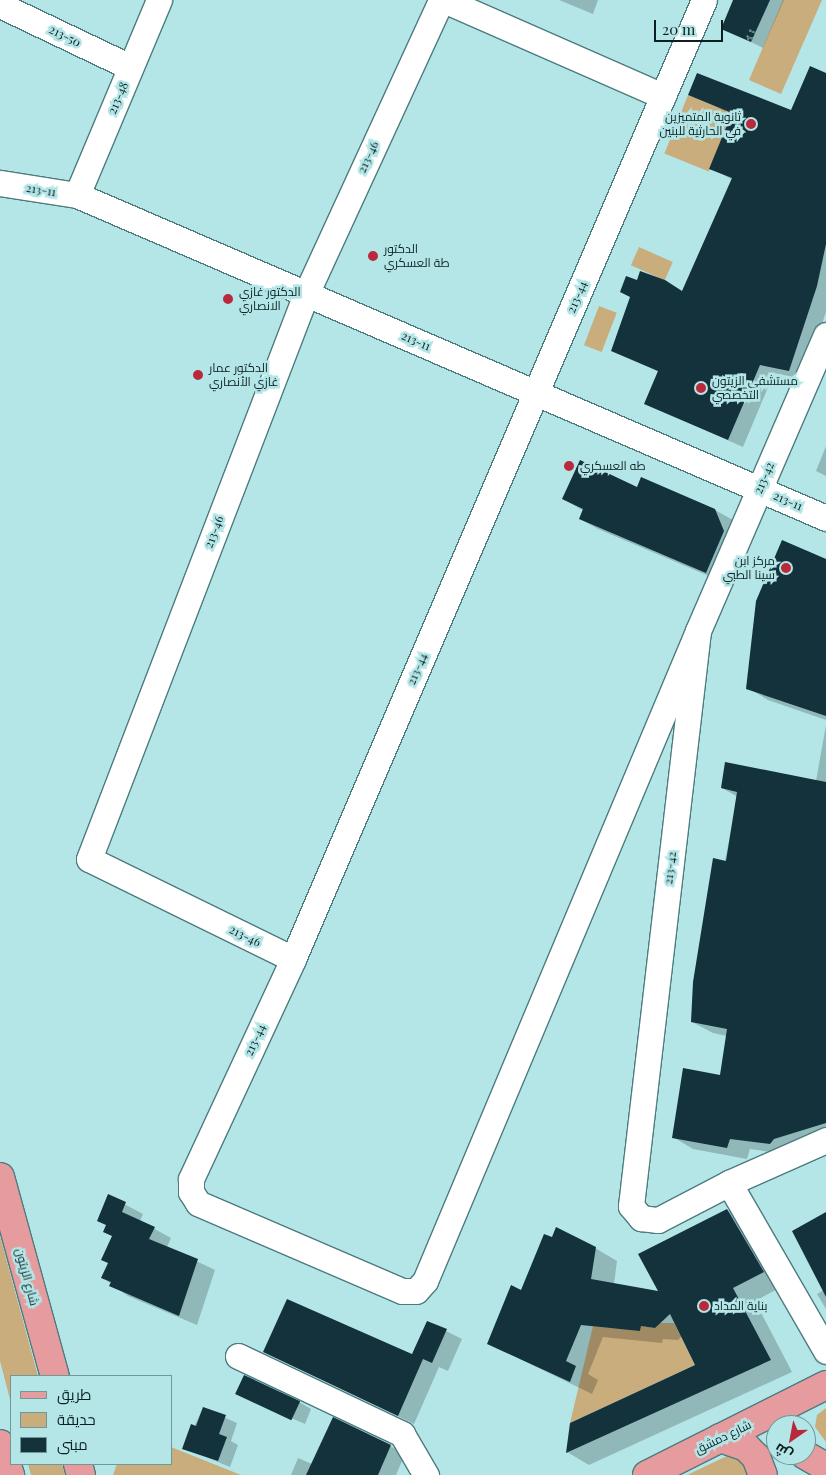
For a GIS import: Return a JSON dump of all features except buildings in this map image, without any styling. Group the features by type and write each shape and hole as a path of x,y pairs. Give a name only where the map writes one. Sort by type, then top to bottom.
{"main road":[{"name":"شارع الزيتون","path":"0,1178 54,1375"},
{"path":"794,1415 797,1403 816,1390"},
{"name":"شارع دمشق","path":"647,1475 816,1390"},
{"path":"720,1438 746,1447 756,1457 763,1475"},
{"path":"0,1444 10,1475"},
{"path":"819,1475 826,1471"}],"street":[{"name":"213-48","path":"76,195 159,0"},
{"name":"213-46","path":"293,959 89,859 306,294 440,0"},
{"path":"444,0 663,96"},
{"name":"213-44","path":"698,631 425,1281 416,1291 402,1291 198,1203 191,1192 192,1179 293,959 704,0"},
{"name":"213-50","path":"0,5 130,67"},
{"name":"213-11","path":"0,183 76,195 826,518"},
{"name":"213-42","path":"826,335 698,631 630,1206 640,1218 658,1220 729,1183 826,1140"},
{"path":"729,1183 826,1351"},
{"path":"238,1356 402,1434 426,1475"}],"green space":[{"path":"783,0 822,0 781,94 749,80"},
{"path":"688,95 733,113 709,171 664,153"},
{"path":"639,247 673,262 665,280 631,265"},
{"path":"599,306 617,313 602,352 584,345"},
{"path":"0,1236 38,1375 10,1375 10,1399 0,1361"},
{"path":"660,1323 674,1323 695,1365 570,1423 593,1326 610,1328 611,1324 640,1331 641,1326 655,1328"},
{"path":"826,1408 826,1442 816,1428 817,1415"},
{"path":"172,1447 241,1475 113,1475 117,1465 172,1465"},
{"path":"729,1455 740,1457 748,1475 687,1475"},
{"path":"28,1465 62,1465 65,1475 31,1475"}],"place":[{"name":"ثانوية المتميزين في الحارثية للبنين","path":"751,124"},
{"name":"الدكتور طة العسكري","path":"373,256"},
{"name":"الدكتور غازي الانصاري","path":"228,299"},
{"name":"الدكتور عمار غازي الأنصاري","path":"198,375"},
{"name":"مستشفى الزيتون التخصصي","path":"701,388"},
{"name":"طه العسكري","path":"569,466"},
{"name":"مركز ابن سينا الطبي","path":"786,568"},
{"name":"بناية المداد","path":"704,1306"}]}
